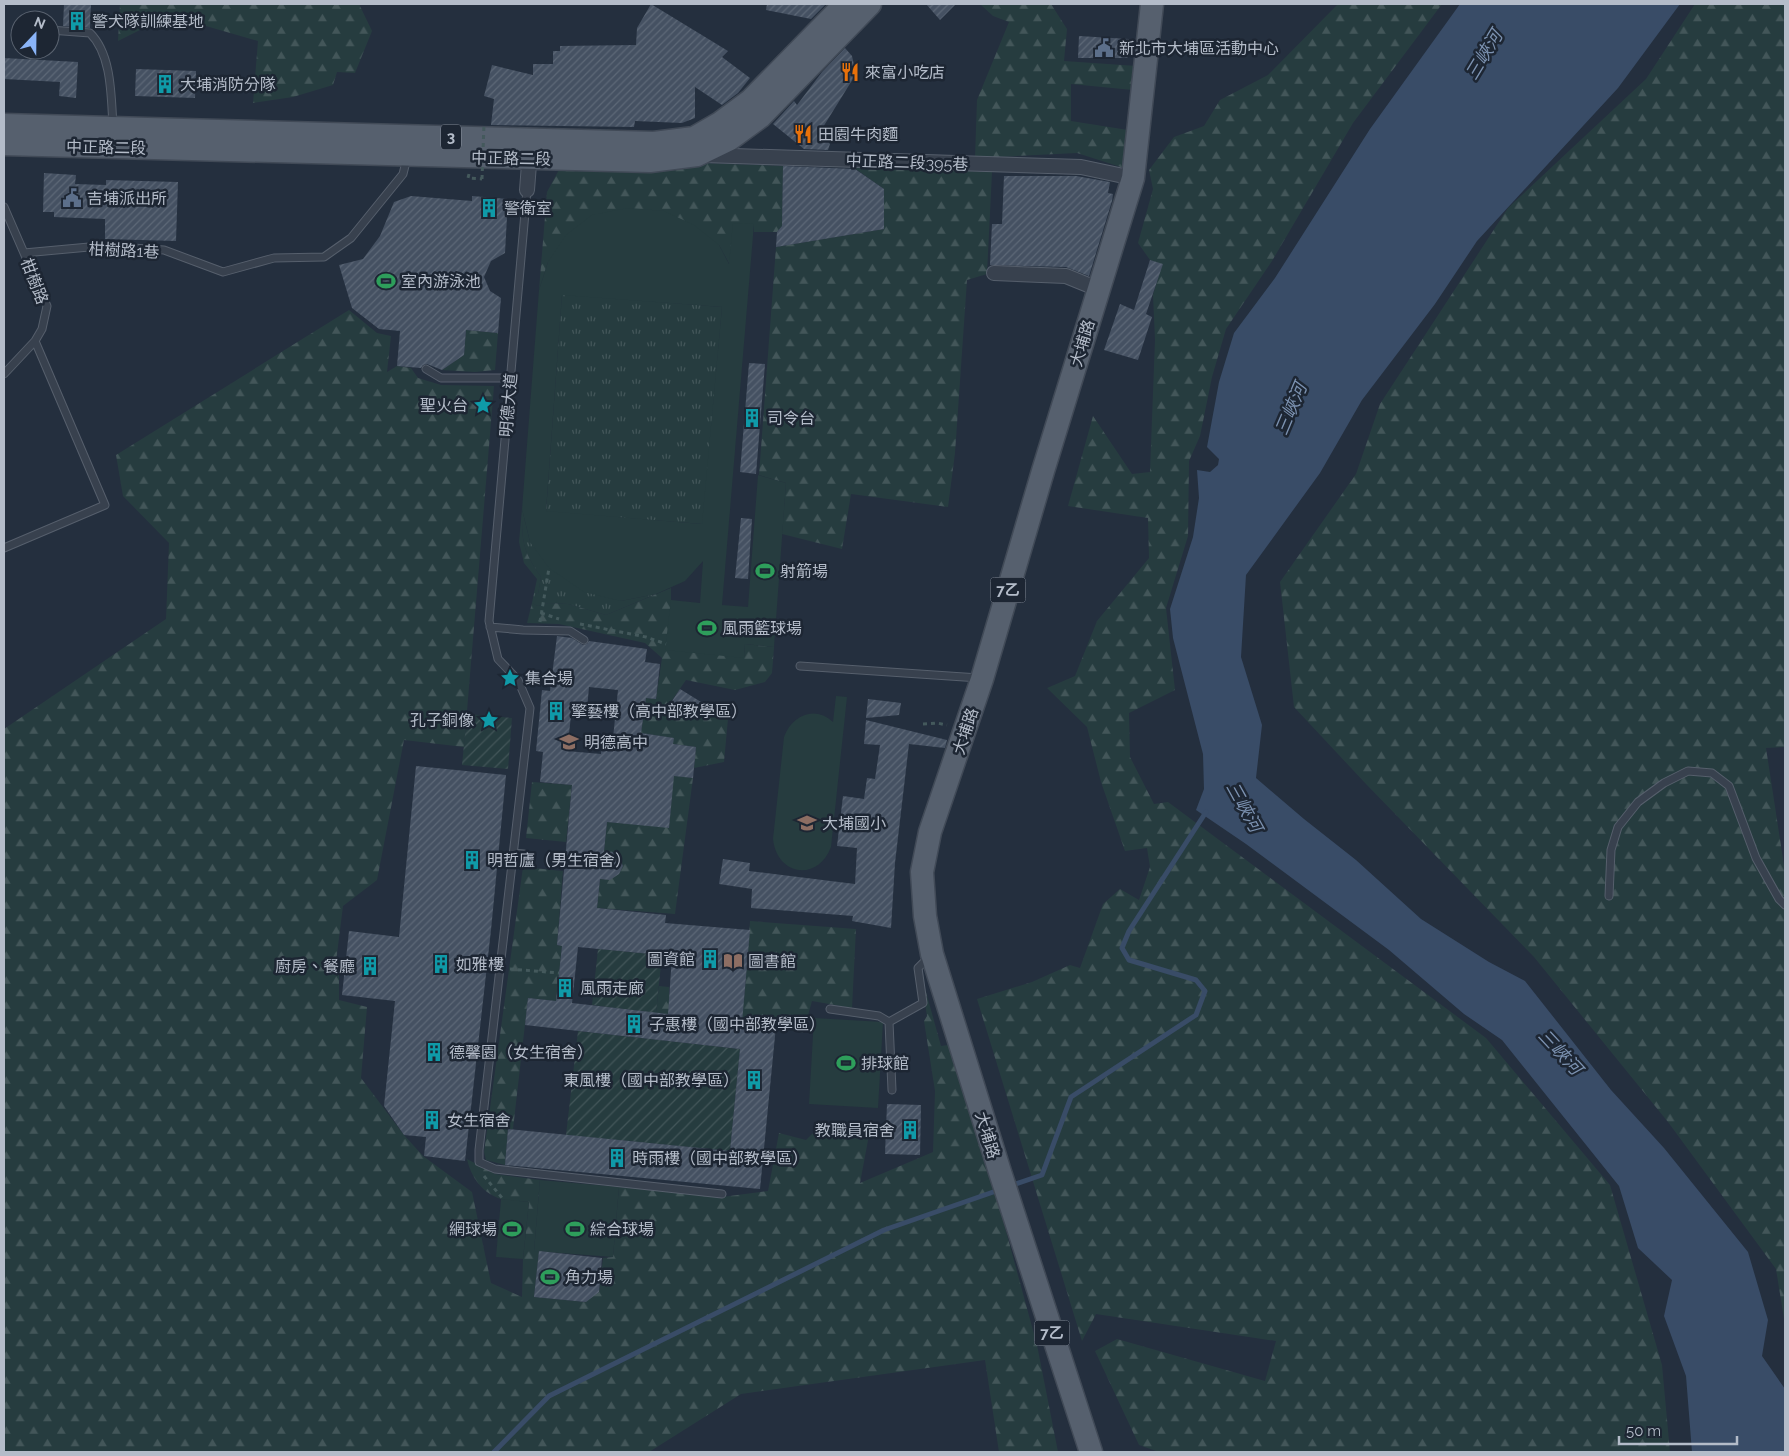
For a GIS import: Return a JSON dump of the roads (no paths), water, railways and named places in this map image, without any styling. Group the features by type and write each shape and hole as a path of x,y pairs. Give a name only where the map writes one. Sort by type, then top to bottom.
{"main road":[{"name":"中正路二段","path":"696,147 720,124 751,100 844,4"},
{"name":"中正路二段","path":"4,144 168,139 531,149 650,161 730,139 760,117 870,4"},
{"name":"大埔路","path":"1091,1452 1000,1172 932,954 925,916 922,872 930,832 982,679 1132,178 1152,4"},
{"name":"中正路二段","path":"4,125 113,128 168,139 408,155 531,149"}],"street":[{"name":"中正路二段395巷","path":"696,147 1081,166 1132,178"},
{"path":"527,190 531,149"},
{"path":"994,273 1066,276 1098,289"}],"lane":[{"path":"60,31 90,33 98,41 110,78 113,128"},
{"name":"柑樹路1巷","path":"24,253 100,246 164,250 223,272 274,258 324,257 351,238 357,231 403,174 408,155"},
{"name":"明德大道","path":"527,190 490,624 498,659 518,680 530,708 479,1150 480,1162 495,1169 722,1194"},
{"name":"柑樹路","path":"4,207 47,306 42,329 35,341 7,366 4,374"},
{"path":"4,548 105,505 35,341"},
{"path":"426,369 441,378 510,378"},
{"path":"490,624 523,630 570,631 584,640"},
{"path":"800,666 982,679"},
{"path":"1609,896 1611,850 1618,827 1638,802 1664,783 1688,770 1712,773 1729,786 1756,858 1779,899 1785,905"},
{"path":"513,853 524,854"},
{"path":"889,1022 923,1002 918,968 932,954"},
{"path":"830,1009 880,1016 889,1022"},
{"path":"889,1022 892,1090"}],"water":[{"name":"三峽河","path":"1460,4 1680,4 1618,88 1477,241 1435,304 1362,400 1320,473 1246,575 1241,657 1262,725 1256,778 1356,860 1421,919 1489,962 1525,981 1611,1090 1664,1148 1748,1252 1768,1320 1762,1356 1785,1389 1785,1452 1692,1452 1686,1376 1664,1316 1672,1280 1638,1248 1619,1186 1502,1040 1464,1014 1389,950 1246,844 1196,810 1204,789 1203,754 1173,638 1170,609 1193,537 1199,498 1197,470 1210,472 1218,465 1219,459 1207,447 1219,382 1234,333 1275,278 1370,129"}],"waterway":[{"path":"1010,1186 1042,1175 1071,1097 1196,1015 1205,991 1196,980 1129,960 1122,948 1129,931 1206,812"},
{"path":"494,1452 549,1396 884,1230 999,1190"}],"place":[{"name":"警犬隊訓練基地","path":"77,21"},
{"name":"新北市大埔區活動中心","path":"1104,48"},
{"name":"來富小吃店","path":"850,72"},
{"name":"大埔消防分隊","path":"165,84"},
{"name":"田園牛肉麵","path":"803,134"},
{"name":"吉埔派出所","path":"72,198"},
{"name":"警衛室","path":"489,208"},
{"name":"室內游泳池","path":"386,281"},
{"name":"聖火台","path":"483,405"},
{"name":"司令台","path":"752,418"},
{"name":"射箭場","path":"765,571"},
{"name":"風雨籃球場","path":"707,628"},
{"name":"集合場","path":"510,678"},
{"name":"擎藝樓（高中部教學區）","path":"556,711"},
{"name":"孔子銅像","path":"489,720"},
{"name":"明德高中","path":"569,742"},
{"name":"大埔國小","path":"807,823"},
{"name":"明哲廬（男生宿舍）","path":"472,860"},
{"name":"圖資館","path":"710,959"},
{"name":"圖書館","path":"733,961"},
{"name":"如雅樓","path":"441,964"},
{"name":"廚房、餐廳","path":"370,966"},
{"name":"風雨走廊","path":"565,988"},
{"name":"子惠樓（國中部教學區）","path":"634,1024"},
{"name":"德馨園（女生宿舍）","path":"434,1052"},
{"name":"排球館","path":"846,1063"},
{"name":"東風樓（國中部教學區）","path":"754,1080"},
{"name":"女生宿舍","path":"432,1120"},
{"name":"教職員宿舍","path":"910,1130"},
{"name":"時雨樓（國中部教學區）","path":"617,1158"},
{"name":"網球場","path":"512,1229"},
{"name":"綜合球場","path":"575,1229"},
{"name":"角力場","path":"550,1277"}]}
